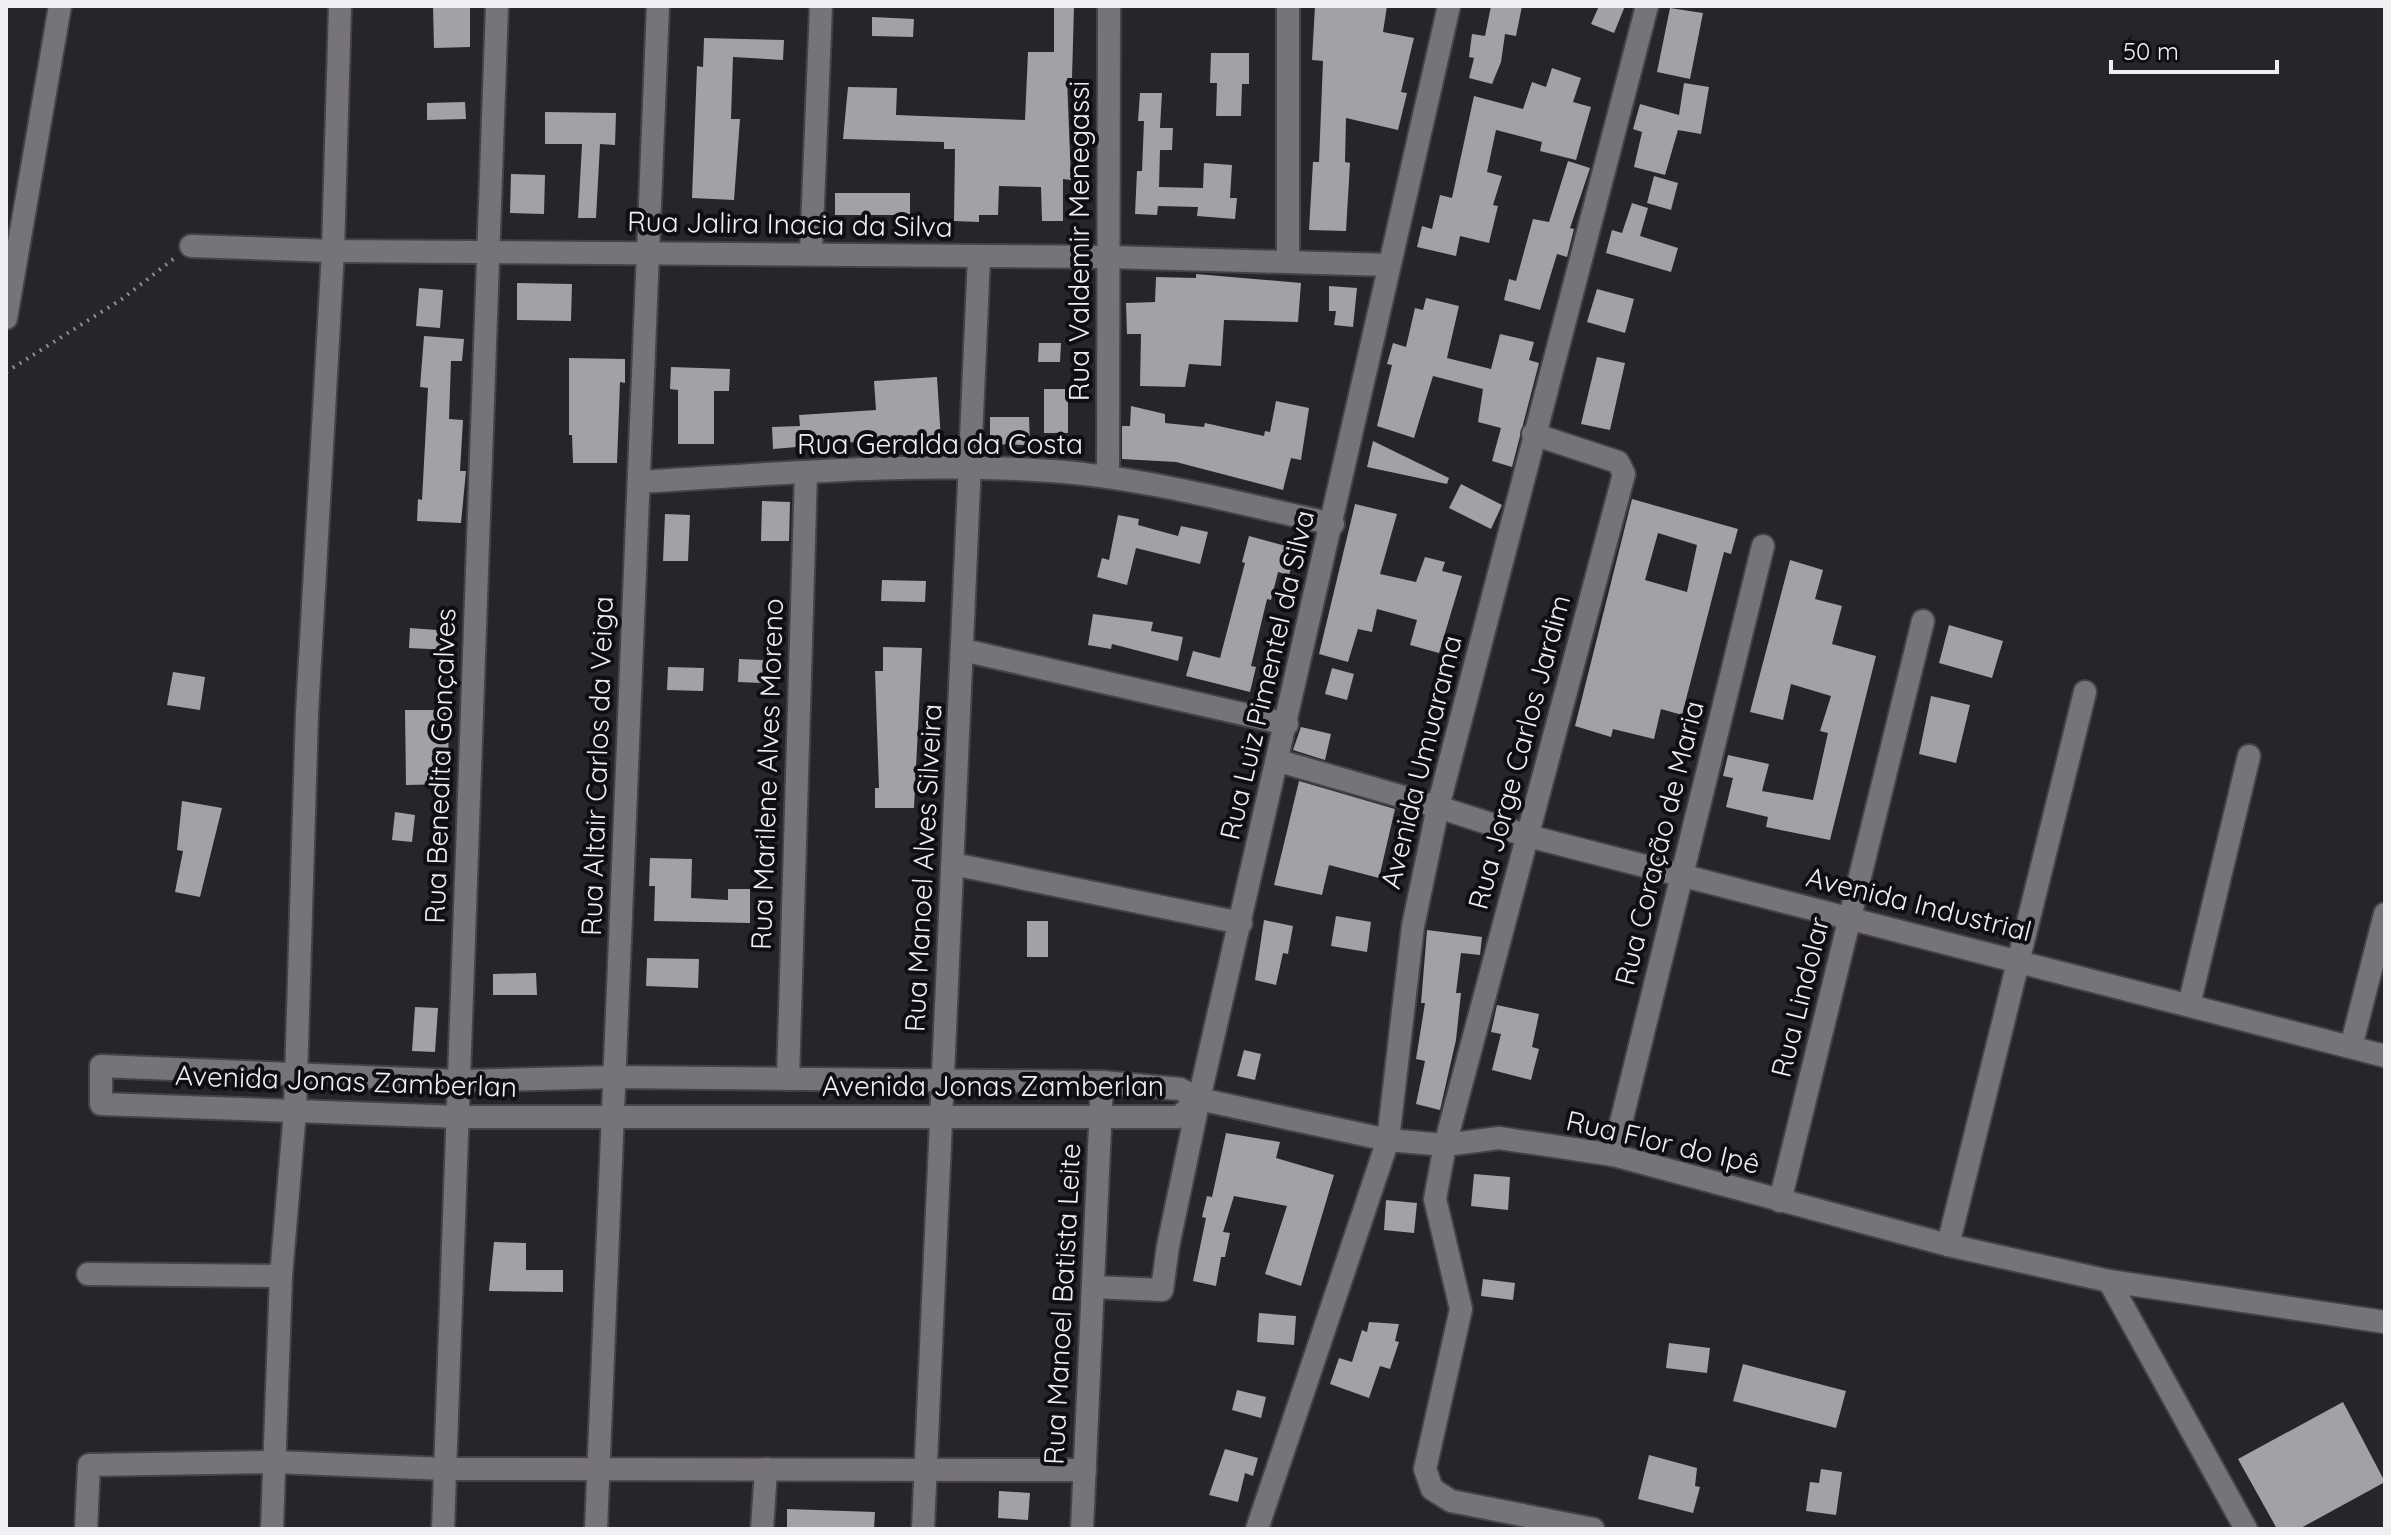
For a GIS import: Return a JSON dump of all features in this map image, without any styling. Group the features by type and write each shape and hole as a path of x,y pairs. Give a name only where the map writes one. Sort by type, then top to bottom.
{"street":[{"path":"6,318 60,6"},
{"path":"272,1529 281,1276 295,1111 307,713 333,251 340,6"},
{"name":"Rua Benedita Gonçalves","path":"443,1529 497,6"},
{"name":"Rua Altair Carlos da Veiga","path":"596,1529 658,6"},
{"path":"811,253 821,6"},
{"name":"Rua Valdemir Menegassi","path":"1108,477 1109,6"},
{"path":"1288,6 1288,260"},
{"name":"Rua Luiz Pimentel da Silva","path":"1093,1287 1162,1290 1166,1279 1168,1246 1199,1099 1279,761 1449,6"},
{"name":"Avenida Umuarama","path":"1257,1529 1388,1140 1413,926 1438,807 1647,6"},
{"name":"Rua Jalira Inacia da Silva","path":"191,246 333,251 648,251 1110,257 1389,265"},
{"name":"Rua Manoel Alves Silveira","path":"923,1529 979,257"},
{"name":"Rua Jorge Carlos Jardim","path":"1533,434 1618,462 1624,474 1445,1145 1435,1199 1461,1309 1425,1469 1432,1489 1451,1501 1593,1529"},
{"name":"Rua Geralda da Costa","path":"639,482 806,472 972,469 1108,477 1333,524"},
{"name":"Rua Marilene Alves Moreno","path":"788,1079 806,472"},
{"name":"Rua Coração de Maria","path":"1613,1155 1763,546"},
{"name":"Rua Lindolar","path":"1780,1201 1923,621"},
{"path":"963,650 1287,724"},
{"path":"1948,1245 2085,692"},
{"path":"2189,1005 2249,756"},
{"name":"Avenida Industrial","path":"1279,761 1528,836 2385,1056"},
{"path":"953,864 1241,923"},
{"path":"2351,1047 2385,914"},
{"name":"Avenida Jonas Zamberlan","path":"101,1066 459,1081 615,1077 1102,1082 1180,1089 1199,1099 1179,1117 460,1117 101,1104 101,1066"},
{"name":"Rua Manoel Batista Leite","path":"1082,1529 1102,1082"},
{"name":"Rua Flor do Ipê","path":"1199,1099 1388,1140 1445,1145 1499,1138 1613,1155 1948,1245 2109,1281 2385,1322"},
{"path":"88,1274 281,1276"},
{"path":"2109,1281 2246,1529"},
{"path":"86,1529 89,1465 276,1462 445,1469 1085,1470"},
{"path":"762,1529 766,1469"}],"path":[{"path":"6,372 122,299 191,246"}],"building":[{"path":"433,6 470,6 470,47 434,48"},
{"path":"1054,6 1074,6 1072,78 1067,78 1071,180 1063,179 1063,221 1042,221 1041,187 999,186 998,215 979,215 979,222 954,221 955,149 944,149 944,142 843,139 848,87 897,88 896,115 1025,120 1028,52 1054,52"},
{"path":"1315,6 1387,6 1383,32 1414,38 1401,92 1407,93 1398,130 1346,118 1345,162 1350,163 1346,231 1309,230 1313,162 1319,162 1323,61 1312,60"},
{"path":"1491,6 1522,6 1516,36 1505,34 1501,62 1492,84 1469,78 1474,58 1469,57 1472,34 1485,36"},
{"path":"1599,6 1625,6 1614,33 1591,24"},
{"path":"1670,8 1703,13 1690,79 1657,72"},
{"path":"872,17 914,19 913,37 872,36"},
{"path":"704,38 784,40 783,60 733,57 731,119 740,119 734,200 692,198 697,66 703,67"},
{"path":"1211,53 1249,53 1249,84 1242,84 1241,116 1216,116 1217,83 1210,83"},
{"path":"1552,68 1581,78 1573,102 1591,107 1576,160 1540,151 1542,142 1496,130 1487,172 1502,176 1493,205 1498,206 1489,243 1460,236 1456,256 1417,247 1422,226 1432,229 1440,195 1452,198 1474,96 1523,109 1532,82 1546,87"},
{"path":"1684,83 1709,87 1701,134 1678,130 1665,175 1634,167 1642,132 1633,129 1640,104 1679,115"},
{"path":"1140,93 1162,93 1160,128 1173,128 1172,150 1160,150 1159,187 1203,188 1204,163 1232,165 1230,198 1237,198 1235,219 1197,216 1198,207 1158,206 1157,215 1135,214 1137,171 1142,171 1144,121 1138,121"},
{"path":"465,102 466,119 427,120 427,103"},
{"path":"545,112 616,113 615,145 600,144 596,218 578,218 582,144 545,144"},
{"path":"1568,161 1590,168 1570,228 1574,229 1567,257 1557,254 1540,310 1504,300 1509,279 1516,281 1533,219 1549,222"},
{"path":"511,174 545,175 544,214 510,213"},
{"path":"1654,176 1678,183 1671,210 1647,203"},
{"path":"835,193 910,193 910,215 835,215"},
{"path":"1632,203 1648,208 1640,236 1678,248 1671,272 1606,253 1612,230 1622,233"},
{"path":"1196,274 1301,283 1298,322 1224,320 1221,366 1189,364 1185,387 1140,386 1141,334 1127,334 1126,303 1155,302 1156,277 1196,278"},
{"path":"517,283 572,284 571,321 517,320"},
{"path":"1329,286 1357,288 1353,327 1334,325 1336,311 1329,311"},
{"path":"419,288 443,290 440,328 416,326"},
{"path":"1597,289 1634,299 1625,333 1587,322"},
{"path":"1426,298 1459,306 1447,358 1491,369 1500,334 1534,342 1529,360 1539,363 1512,467 1492,461 1501,428 1478,422 1483,389 1433,376 1414,438 1377,426 1392,365 1387,364 1393,343 1406,347 1415,308 1423,310"},
{"path":"424,336 464,339 462,361 451,361 449,419 463,420 460,471 466,471 461,523 417,521 418,499 422,500 428,388 420,387"},
{"path":"1039,343 1061,343 1060,362 1038,362"},
{"path":"1597,357 1625,363 1610,430 1581,424"},
{"path":"569,358 625,359 625,383 620,382 617,463 573,463 572,435 569,435"},
{"path":"671,367 730,369 729,391 714,391 714,444 678,444 678,390 670,389"},
{"path":"937,377 941,441 878,444 878,440 773,449 772,427 800,426 799,415 876,410 874,381"},
{"path":"1044,389 1068,389 1068,433 1044,433"},
{"path":"1276,401 1309,408 1301,460 1291,458 1283,490 1176,462 1122,459 1122,426 1130,426 1131,406 1165,414 1165,423 1204,427 1205,423 1264,436 1265,431 1270,432"},
{"path":"990,417 1029,417 1030,445 990,444"},
{"path":"1373,441 1449,478 1447,484 1367,467"},
{"path":"1461,484 1502,505 1491,529 1449,508"},
{"path":"1632,499 1738,529 1731,554 1724,552 1682,715 1661,709 1654,739 1613,729 1611,737 1575,726","holes":["1658,533 1697,545 1687,592 1645,580"]},
{"path":"762,501 790,502 789,541 761,541"},
{"path":"1355,504 1397,514 1380,574 1416,582 1425,557 1445,562 1442,571 1462,576 1439,653 1410,645 1417,620 1377,609 1372,632 1358,629 1348,662 1319,654"},
{"path":"665,514 690,515 688,561 663,561"},
{"path":"1118,515 1139,519 1138,525 1178,536 1181,526 1208,532 1200,564 1136,548 1127,585 1097,577 1102,558 1109,560"},
{"path":"1249,536 1297,549 1289,575 1278,572 1271,600 1267,599 1251,666 1256,667 1250,692 1186,676 1193,651 1220,658"},
{"path":"1790,560 1823,570 1815,599 1842,606 1832,644 1876,656 1830,840 1766,827 1768,817 1726,807 1733,778 1723,776 1728,755 1769,764 1762,791 1813,800 1828,733 1820,731 1831,696 1791,684 1783,720 1750,712"},
{"path":"882,580 926,581 925,602 881,601"},
{"path":"1093,614 1153,622 1151,631 1183,637 1178,661 1112,644 1111,649 1088,645"},
{"path":"1949,625 2003,641 1992,678 1939,663"},
{"path":"410,628 451,631 450,650 409,648"},
{"path":"883,647 922,648 914,808 875,808 875,788 879,788 875,671 883,671"},
{"path":"739,659 763,660 762,683 738,682"},
{"path":"668,667 704,668 703,691 667,690"},
{"path":"1332,668 1354,674 1347,700 1325,694"},
{"path":"173,672 205,677 200,710 167,705"},
{"path":"1931,696 1970,705 1956,763 1919,754"},
{"path":"405,710 448,710 449,784 406,785"},
{"path":"1301,727 1331,734 1325,760 1293,750"},
{"path":"1299,781 1395,809 1379,878 1329,865 1322,895 1274,885"},
{"path":"182,801 222,808 200,897 175,892 183,851 177,850"},
{"path":"395,812 415,815 412,842 392,840"},
{"path":"650,858 692,859 691,898 728,900 728,889 750,889 750,923 654,921 655,886 649,886"},
{"path":"1336,916 1371,922 1367,952 1331,946"},
{"path":"1264,920 1293,926 1288,954 1283,953 1276,985 1255,980"},
{"path":"1027,921 1048,921 1048,957 1027,957"},
{"path":"1427,930 1482,937 1480,955 1461,953 1456,993 1461,993 1456,1040 1440,1110 1416,1104 1425,1061 1416,1059 1425,1003 1421,1003"},
{"path":"647,958 699,959 698,988 646,986"},
{"path":"536,973 537,995 493,995 493,974"},
{"path":"1497,1005 1539,1014 1532,1047 1539,1049 1531,1080 1492,1070 1501,1034 1491,1032"},
{"path":"415,1007 438,1008 435,1052 412,1051"},
{"path":"1244,1050 1261,1054 1255,1080 1237,1076"},
{"path":"1226,1133 1280,1142 1276,1158 1334,1175 1301,1286 1265,1274 1287,1206 1234,1196 1223,1232 1230,1233 1225,1257 1221,1257 1216,1286 1193,1281 1206,1218 1202,1217 1207,1196 1212,1197"},
{"path":"1474,1174 1510,1177 1508,1210 1471,1206"},
{"path":"1386,1200 1417,1203 1414,1233 1384,1230"},
{"path":"494,1242 526,1243 526,1270 563,1270 563,1292 489,1291"},
{"path":"1483,1279 1515,1283 1513,1300 1481,1296"},
{"path":"1259,1313 1296,1316 1294,1345 1257,1342"},
{"path":"1369,1322 1399,1324 1395,1341 1399,1342 1390,1369 1380,1366 1369,1398 1330,1384 1339,1358 1352,1362 1362,1330 1367,1332"},
{"path":"1669,1343 1710,1348 1707,1373 1666,1368"},
{"path":"1743,1364 1846,1391 1836,1428 1733,1401"},
{"path":"1237,1390 1266,1397 1261,1418 1232,1410"},
{"path":"2343,1402 2385,1482 2299,1529 2277,1529 2238,1459"},
{"path":"1225,1449 1258,1458 1253,1476 1245,1473 1238,1502 1209,1495"},
{"path":"1649,1455 1697,1468 1695,1486 1700,1487 1693,1513 1638,1499"},
{"path":"1821,1469 1842,1472 1836,1515 1806,1511 1810,1482 1819,1483"},
{"path":"999,1491 1030,1493 1028,1520 998,1518"},
{"path":"787,1509 875,1512 874,1529 787,1529"}]}
